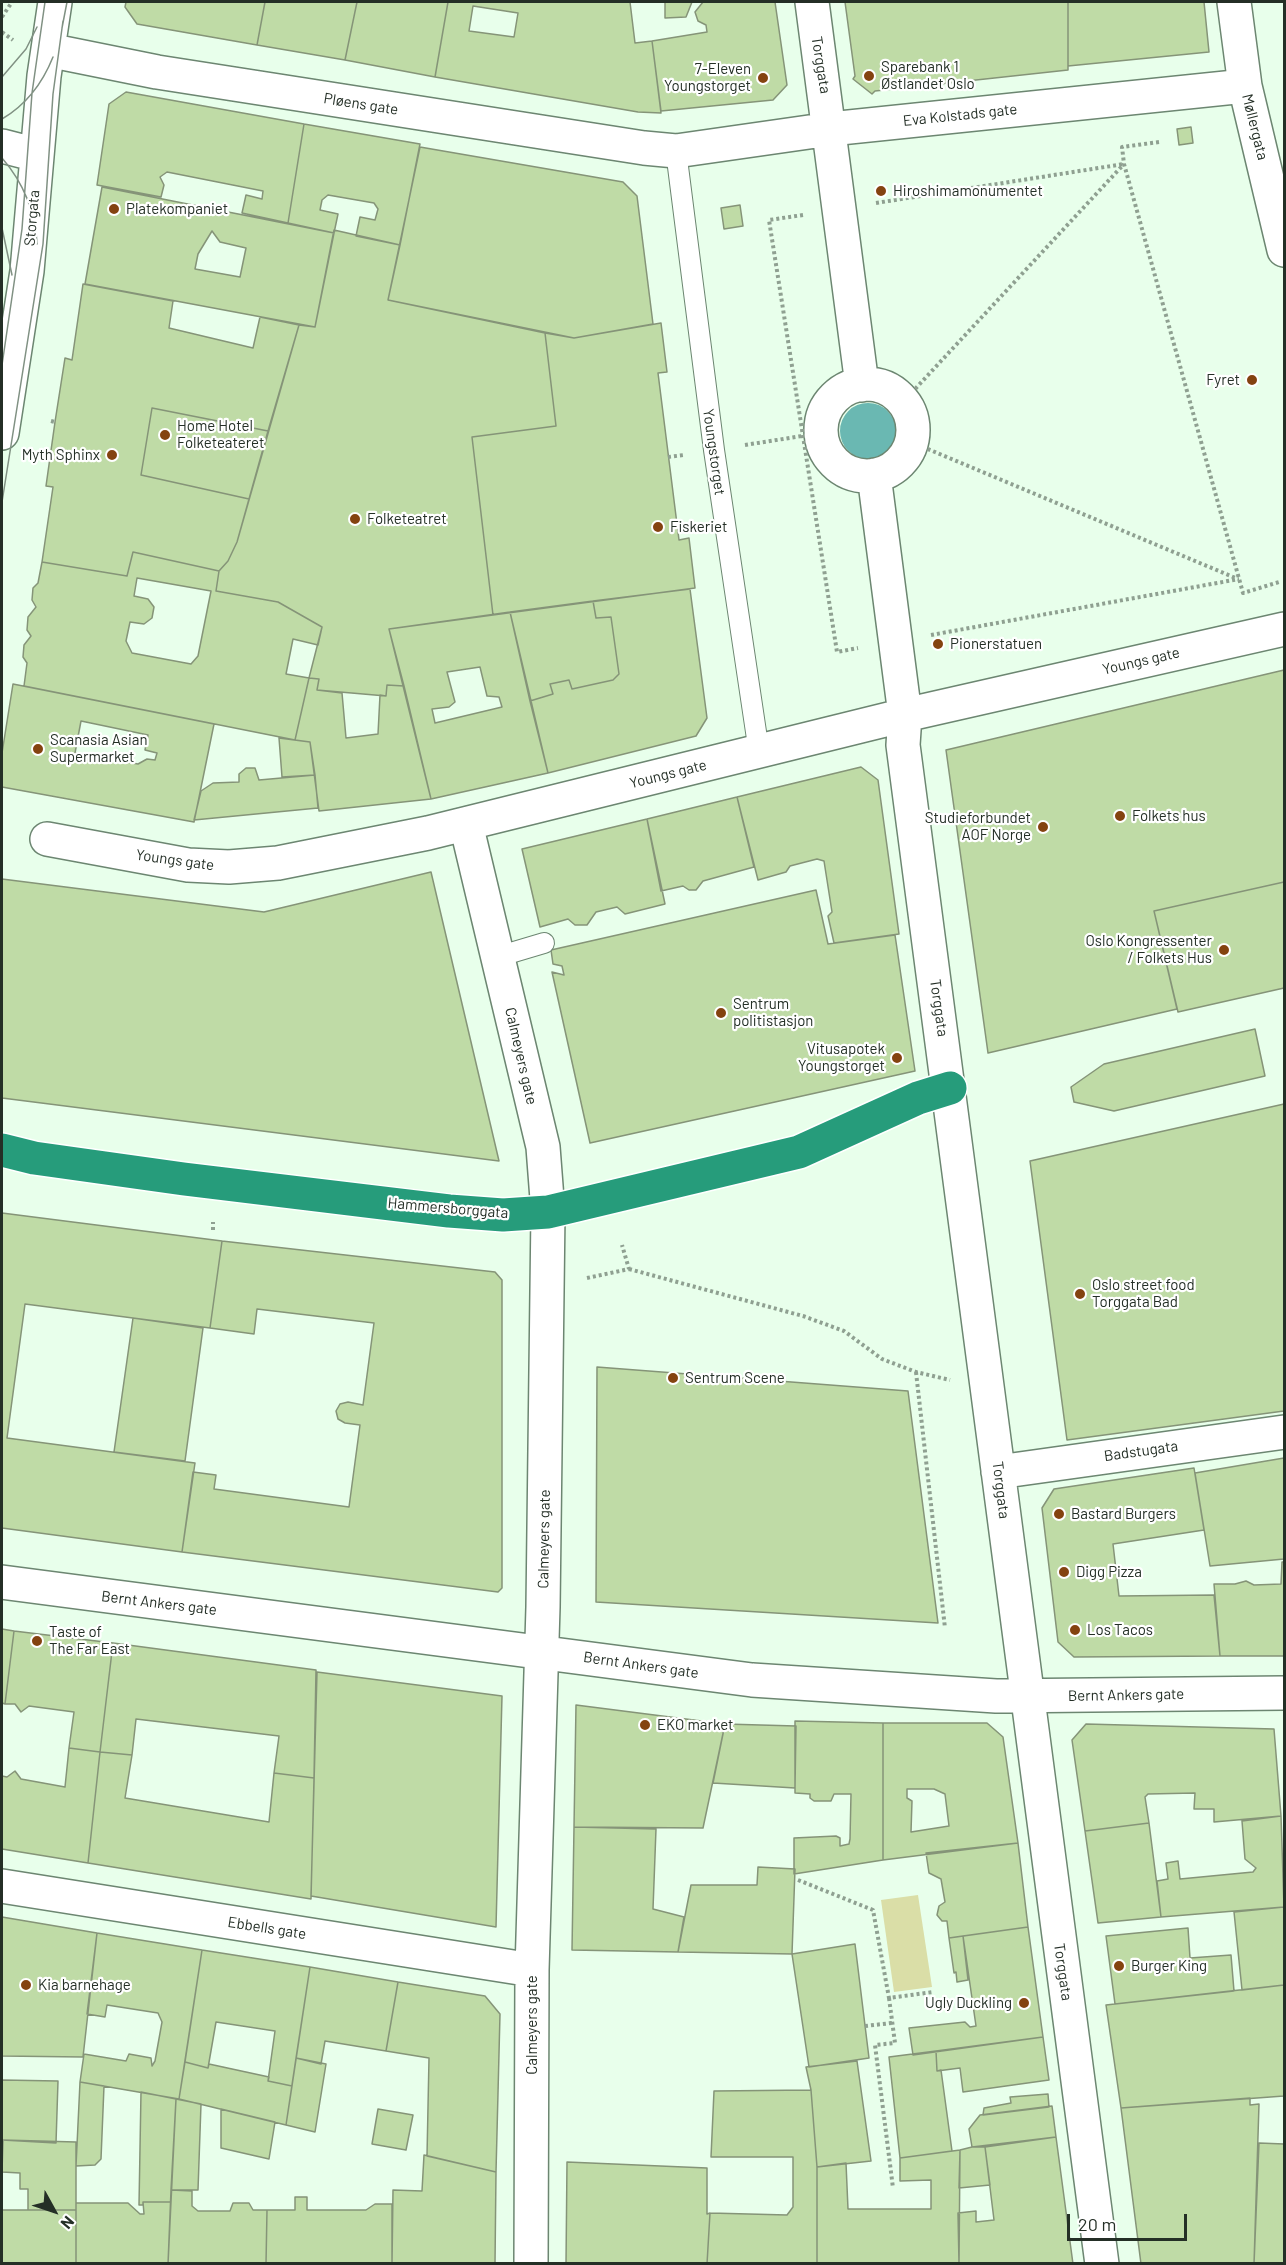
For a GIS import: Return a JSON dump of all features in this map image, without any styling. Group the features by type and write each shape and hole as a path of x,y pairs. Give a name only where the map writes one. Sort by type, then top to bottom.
{"highway":[{"name":"Hammersborggata","path":"2,1150 34,1158 184,1179 449,1211 503,1215 548,1212 799,1152 897,1107 950,1088"}],"street":[{"name":"Storgata","path":"2,433 27,271 37,155 55,2"},
{"name":"Torggata","path":"812,2 830,129"},
{"name":"Møllergata","path":"1234,2 1245,86 1284,250"},
{"name":"Pløens gate","path":"48,50 157,72 644,148 676,151"},
{"name":"Eva Kolstads gate","path":"676,151 830,129 1245,86"},
{"path":"830,129 862,380"},
{"path":"2,146 37,155"},
{"path":"862,380 907,398 917,445 893,468 875,481 852,473 834,462 823,444 812,435 830,403 845,389 862,380"},
{"path":"875,481 905,716"},
{"name":"Youngs gate","path":"47,839 188,865 229,867 278,863 466,824 905,716 1284,628"},
{"name":"Torggata","path":"905,716 903,745 950,1088 1102,2264"},
{"name":"Calmeyers gate","path":"466,824 543,1147 548,1212 542,1652 532,1970 531,2264"},
{"name":"Badstugata","path":"998,1472 1284,1432"},
{"name":"Bernt Ankers gate","path":"2,1582 752,1680 972,1695 1284,1693"},
{"name":"Ebbells gate","path":"2,1886 532,1970"}],"lane":[{"name":"Youngstorget","path":"676,151 714,450 759,752"},
{"path":"497,957 544,943"}],"path":[{"path":"2,17 12,2"},
{"path":"1159,142 1122,147 1124,164 1243,593 1280,582"},
{"path":"1124,164 769,220 812,435 837,652 1239,579"},
{"path":"907,398 1124,164"},
{"path":"883,377 899,384 907,398 921,412 924,430 917,445 914,464 902,477 851,486 833,478 820,463 812,445 812,435 816,407 828,390 844,379 862,380 883,377"},
{"path":"738,446 812,435"},
{"path":"917,445 1239,579"},
{"path":"668,457 688,454"},
{"path":"213,1222 213,1230"},
{"path":"622,1245 629,1269"},
{"path":"587,1278 629,1269 802,1316 844,1331 882,1359 916,1372 959,1382"},
{"path":"916,1372 945,1629"},
{"path":"798,1880 873,1910 895,2043 875,2045 893,2188"},
{"path":"889,1998 933,1992"},
{"path":"865,2026 892,2023"}],"green space":[{"path":"918,1895 932,1987 894,1992 881,1900"}],"water":[{"path":"868,403 879,405 888,411 894,420 896,431 894,442 888,451 879,457 868,459 857,457 848,451 842,442 840,431 842,420 848,411 857,405"}],"building":[{"path":"126,2 265,2 257,45 137,24 125,7"},
{"path":"265,2 357,2 345,60 257,45"},
{"path":"357,2 448,2 435,77 345,60"},
{"path":"448,2 630,2 635,43 652,41 661,113 638,112 435,77","holes":["473,6 518,13 514,37 469,31"]},
{"path":"665,2 692,2 686,17 665,18"},
{"path":"703,2 775,2 787,85 773,100 661,111 652,41 707,32 706,25 698,21 695,12"},
{"path":"845,2 1068,2 1068,70 875,91 872,94 853,79 855,76"},
{"path":"1068,2 1204,2 1209,52 1068,66"},
{"path":"126,92 304,124 288,223 242,213 246,195 262,199 263,191 167,172 160,177 164,185 161,197 97,185 109,104"},
{"path":"304,124 420,144 400,245 356,236 360,217 375,220 378,209 374,203 328,195 322,200 320,210 338,214 334,233 288,223"},
{"path":"1191,127 1193,143 1179,145 1177,129"},
{"path":"420,147 623,182 637,196 653,324 574,338 388,300"},
{"path":"102,187 334,233 315,327 85,284","holes":["212,231 220,242 246,248 240,277 195,269 198,254"]},
{"path":"740,205 743,226 724,229 721,208"},
{"path":"334,230 400,245 388,300 545,333 556,426 472,437 493,615 389,629 404,686 387,685 386,696 317,690 319,679 309,678 322,627 278,602 216,591 219,571 228,561 237,542 299,325 315,327"},
{"path":"83,284 173,301 169,328 253,348 260,317 299,325 268,431 152,408 141,475 249,499 237,542 228,561 219,571 133,552 127,576 42,562 53,487 46,486 55,422 65,358 72,360"},
{"path":"661,323 667,372 658,373 679,540 689,538 695,588 493,615 472,437 556,426 545,333 574,338"},
{"path":"152,408 268,431 249,499 141,475"},
{"path":"133,552 219,571 216,591 278,602 322,627 318,645 293,639 286,674 309,678 295,740 24,686 27,663 23,657 24,645 31,636 27,630 28,617 36,607 32,600 33,588 38,583 42,562 127,576","holes":["137,578 211,591 198,656 191,664 132,653 126,641 130,622 144,624 152,618 154,607 148,599 134,596"]},
{"path":"690,589 707,718 696,736 548,773 530,701 553,694 550,684 569,680 572,689 613,680 619,674 611,617 596,618 593,601"},
{"path":"593,601 596,618 611,617 619,674 613,680 572,689 569,680 550,684 553,694 530,701 510,612"},
{"path":"510,612 548,773 431,799 389,629","holes":["480,667 487,696 499,697 502,707 435,723 432,709 449,707 455,702 447,672"]},
{"name":"Folkets hus","path":"1284,670 1284,882 1154,911 1177,1009 988,1053 946,750"},
{"path":"309,678 319,679 317,690 342,693 346,738 378,734 380,695 386,696 387,685 404,686 431,799 319,811 310,742 295,740"},
{"path":"13,684 214,724 194,822 2,787 2,753","holes":["81,721 148,735 145,750 157,753 155,760 147,759 138,764 75,753"]},
{"path":"279,738 310,742 315,775 282,777"},
{"path":"861,767 878,780 899,934 834,943 828,916 832,912 824,861 817,859 790,866 786,872 758,880 737,797"},
{"path":"246,768 255,768 259,780 315,775 318,808 194,820 201,791 213,783 239,782 239,774"},
{"path":"737,797 754,867 703,881 696,890 689,890 683,886 661,891 647,819"},
{"path":"647,819 665,904 625,914 617,907 596,912 587,925 575,925 568,919 540,927 522,849"},
{"path":"431,872 499,1161 2,1098 2,879 264,912"},
{"name":"Oslo Kongressenter / Folkets Hus","path":"1284,882 1284,988 1178,1012 1154,911"},
{"path":"816,890 828,944 895,935 915,1071 590,1143 552,972 564,975 562,966 553,964 551,950"},
{"path":"1255,1029 1265,1076 1114,1111 1074,1102 1071,1087 1104,1064"},
{"path":"1284,1104 1284,1411 1067,1440 1030,1161"},
{"path":"2,1213 222,1241 210,1328 25,1304 7,1438 195,1463 182,1552 2,1528"},
{"path":"222,1241 495,1272 502,1280 502,1588 498,1592 182,1552 193,1472 216,1475 214,1489 349,1507 360,1425 345,1423 338,1419 336,1411 340,1404 348,1402 363,1405 374,1323 257,1309 254,1334 210,1328"},
{"path":"133,1318 203,1328 185,1461 114,1452"},
{"path":"597,1367 908,1391 938,1623 596,1602"},
{"path":"1284,1458 1284,1559 1210,1566 1195,1473"},
{"path":"1194,1468 1204,1530 1113,1544 1119,1596 1214,1595 1220,1656 1074,1657 1058,1642 1042,1508 1054,1489"},
{"path":"1282,1562 1284,1562 1284,1656 1220,1656 1214,1584 1235,1584 1246,1581 1254,1585 1281,1584"},
{"path":"2,1629 14,1631 5,1704 2,1703"},
{"path":"14,1631 113,1643 100,1752 69,1748 74,1712 29,1706 21,1712 15,1704 5,1704"},
{"path":"113,1643 316,1670 314,1778 274,1773 279,1736 136,1719 132,1755 100,1752"},
{"path":"317,1672 502,1696 496,1927 311,1896"},
{"path":"576,1705 725,1724 703,1828 574,1827"},
{"path":"795,1721 883,1723 883,1860 794,1874 794,1838 836,1836 840,1838 840,1846 849,1844 851,1794 834,1794 831,1801 814,1801 810,1798 810,1794 795,1793"},
{"path":"883,1723 987,1723 1003,1737 1018,1843 883,1860","holes":["907,1789 934,1789 945,1794 949,1826 911,1832 912,1801 907,1798"]},
{"path":"725,1724 796,1726 795,1788 713,1783"},
{"path":"1086,1724 1274,1729 1281,1816 1214,1822 1214,1809 1194,1809 1195,1793 1148,1794 1145,1797 1149,1823 1085,1831 1072,1740"},
{"path":"69,1748 100,1752 88,1863 2,1849 2,1776 7,1777 15,1771 21,1779 65,1787"},
{"path":"100,1752 132,1755 125,1798 269,1822 274,1773 314,1778 311,1899 88,1863"},
{"path":"1281,1816 1284,1907 1161,1917 1157,1881 1168,1879 1166,1863 1178,1861 1180,1879 1253,1872 1256,1868 1245,1859 1242,1821"},
{"path":"1149,1823 1161,1917 1098,1923 1085,1831"},
{"path":"574,1827 656,1829 653,1909 684,1917 678,1952 572,1950"},
{"path":"1018,1843 1028,1927 949,1938 947,1921 942,1921 937,1915 939,1906 945,1902 941,1879 929,1873 926,1853"},
{"path":"758,1867 795,1869 792,1954 678,1952 691,1885 757,1885"},
{"path":"1284,1907 1284,1985 1242,1990 1234,1912"},
{"path":"2,1917 97,1933 83,2057 2,2056"},
{"path":"1028,1927 1043,2037 913,2055 909,2028 965,2022 970,2027 976,2026 963,1936"},
{"path":"1188,1928 1190,1958 1231,1955 1234,1991 1115,2004 1106,1936"},
{"path":"97,1933 202,1950 179,2099 80,2082 84,2054 126,2061 129,2054 151,2058 152,2066 155,2061 162,2022 158,2013 107,2005 105,2017 87,2014"},
{"path":"963,1936 968,1980 957,1982 949,1938"},
{"path":"855,1944 869,2058 809,2067 792,1954"},
{"path":"202,1950 310,1967 292,2086 268,2081 275,2031 216,2022 208,2068 185,2062"},
{"path":"310,1967 398,1982 386,2051 325,2041 321,2064 296,2058"},
{"path":"398,1982 485,1996 500,2014 496,2172 427,2156 429,2058 386,2051"},
{"path":"1284,1985 1284,2096 1121,2108 1106,2005"},
{"path":"1043,2037 1049,2080 963,2092 960,2068 937,2071 936,2051"},
{"path":"936,2051 937,2071 941,2070 952,2151 900,2158 889,2057"},
{"path":"296,2058 326,2064 315,2132 286,2125"},
{"path":"857,2061 871,2161 817,2167 811,2090 806,2067"},
{"path":"185,2062 208,2068 209,2064 269,2077 268,2081 292,2086 286,2125 179,2099"},
{"path":"2,2080 58,2081 56,2143 2,2140"},
{"path":"80,2082 104,2086 101,2159 95,2165 76,2166"},
{"path":"811,2090 817,2167 817,2264 707,2264 710,2213 787,2215 793,2207 793,2157 711,2157 714,2091"},
{"path":"141,2092 176,2099 171,2202 143,2202 143,2205 139,2205"},
{"path":"1048,2094 1049,2107 983,2115 984,2108 1011,2103 1010,2097"},
{"path":"1250,2098 1250,2105 1259,2104 1254,2264 1141,2264 1121,2108"},
{"path":"176,2099 201,2104 198,2190 171,2190"},
{"path":"1052,2106 1056,2137 972,2147 969,2129 980,2115"},
{"path":"221,2109 275,2122 269,2159 221,2148"},
{"path":"378,2109 413,2115 406,2150 372,2144"},
{"path":"1056,2137 1073,2264 959,2264 958,2213 976,2211 976,2222 994,2220 985,2147"},
{"path":"3,2140 76,2142 76,2210 28,2210 28,2189 20,2189 20,2173 2,2172"},
{"path":"1259,2143 1284,2144 1284,2264 1254,2264"},
{"path":"985,2147 990,2185 959,2188 960,2150"},
{"path":"960,2150 959,2264 817,2264 817,2167 846,2163 848,2209 931,2209 931,2180 900,2181 900,2158"},
{"path":"424,2155 496,2172 495,2264 392,2264 393,2190 422,2191"},
{"path":"567,2162 707,2168 707,2214 710,2213 707,2264 566,2264"},
{"path":"171,2190 192,2191 192,2206 198,2211 230,2211 233,2203 249,2203 253,2210 267,2210 266,2264 168,2264"},
{"path":"295,2197 307,2197 307,2210 366,2210 375,2204 392,2204 392,2264 266,2264 267,2210 295,2210"},
{"path":"143,2202 171,2202 168,2264 76,2264 76,2203 128,2203 140,2214 144,2214"},
{"path":"2,2210 76,2210 76,2264 2,2264"}],"tram line":[{"path":"2,365 22,229 32,93 45,2"},
{"path":"62,28 67,2"},
{"path":"2,502 43,244 53,94 63,21"},
{"path":"2,77 26,49 37,27"},
{"path":"2,119 19,107 33,92 53,57"},
{"path":"2,158 16,177 27,198 34,221 37,244"},
{"path":"2,228 12,275"}],"place":[{"name":"Sparebank 1 Østlandet Oslo","path":"869,76"},
{"name":"7-Eleven Youngstorget","path":"763,78"},
{"name":"Hiroshimamonumentet","path":"881,191"},
{"name":"Platekompaniet","path":"114,209"},
{"name":"Fyret","path":"1252,380"},
{"name":"Home Hotel Folketeateret","path":"165,435"},
{"name":"Myth Sphinx","path":"112,455"},
{"name":"Folketeatret","path":"355,519"},
{"name":"Fiskeriet","path":"658,527"},
{"name":"Pionerstatuen","path":"938,644"},
{"name":"Scanasia Asian Supermarket","path":"38,749"},
{"name":"Folkets hus","path":"1120,816"},
{"name":"Studieforbundet AOF Norge","path":"1043,827"},
{"name":"Oslo Kongressenter / Folkets Hus","path":"1224,950"},
{"name":"Sentrum politistasjon","path":"721,1013"},
{"name":"Vitusapotek Youngstorget","path":"897,1058"},
{"name":"Oslo street food Torggata Bad","path":"1080,1294"},
{"name":"Sentrum Scene","path":"673,1378"},
{"name":"Bastard Burgers","path":"1059,1514"},
{"name":"Digg Pizza","path":"1064,1572"},
{"name":"Los Tacos","path":"1075,1630"},
{"name":"Taste of The Far East","path":"37,1641"},
{"name":"EKO market","path":"645,1725"},
{"name":"Burger King","path":"1119,1966"},
{"name":"Kia barnehage","path":"26,1985"},
{"name":"Ugly Duckling","path":"1024,2003"}]}
